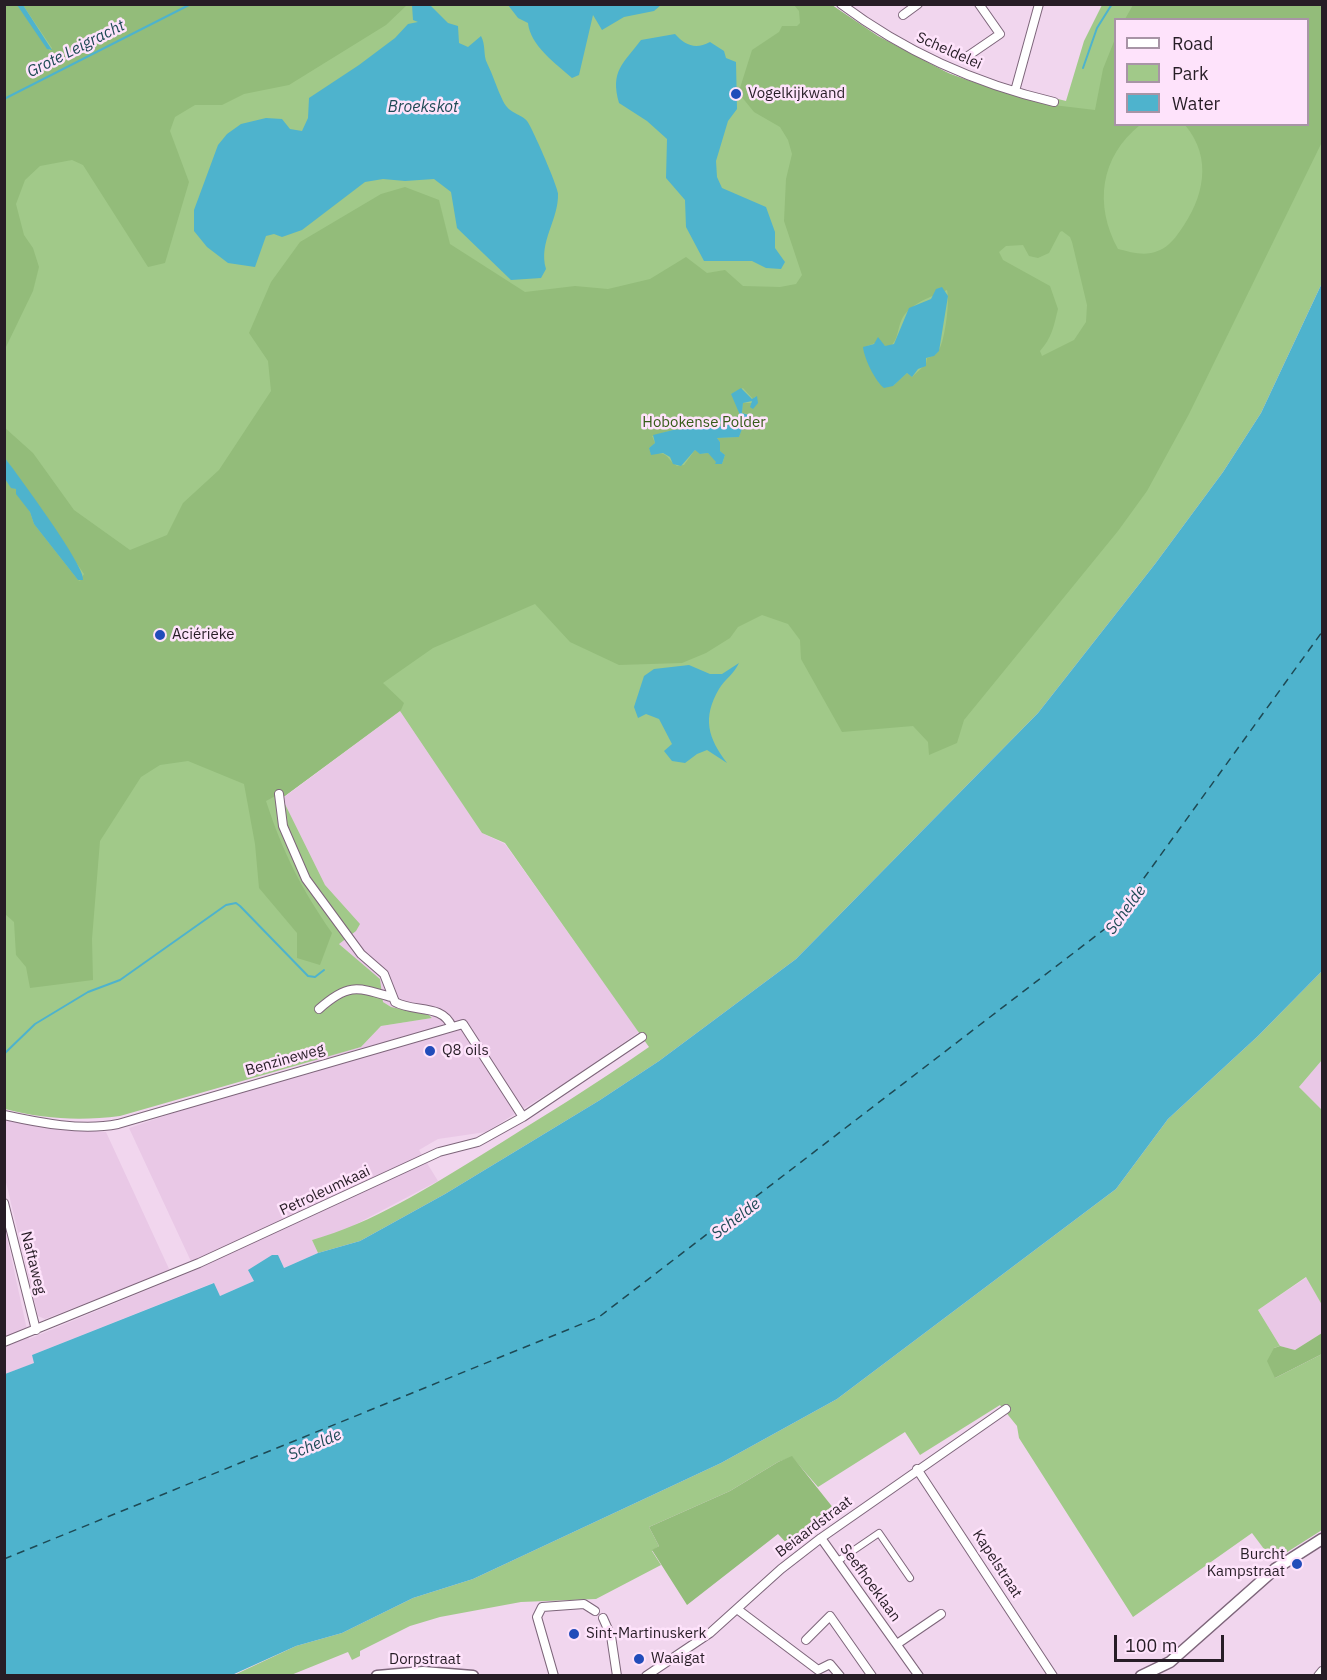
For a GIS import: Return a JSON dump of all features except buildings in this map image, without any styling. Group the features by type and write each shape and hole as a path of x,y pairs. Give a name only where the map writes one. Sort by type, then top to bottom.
{"street":[{"name":"Scheldelei","path":"841,4 876,29 942,65 1054,102"},
{"path":"903,15 918,4"},
{"path":"965,58 1000,34 979,4"},
{"path":"1015,91 1039,4"},
{"path":"279,794 283,826 306,879 361,954 384,974 391,997"},
{"path":"320,1009 335,995 350,989 364,988 391,997 400,1005 444,1014 452,1027 462,1024 523,1117"},
{"name":"Benzineweg","path":"4,1115 80,1125 118,1124 452,1027"},
{"name":"Petroleumkaai","path":"4,1342 199,1263 439,1152 478,1142 523,1117 642,1037"},
{"name":"Naftaweg","path":"4,1203 9,1237 36,1330"},
{"name":"Beiaardstraat","path":"646,1676 710,1633 781,1569 821,1538 1006,1409"},
{"name":"Kapelstraat","path":"917,1469 1053,1676"},
{"path":"838,1562 879,1533 910,1578"},
{"name":"Seefhoeklaan","path":"821,1538 919,1676"},
{"path":"1141,1676 1170,1662 1275,1569 1323,1539"},
{"path":"554,1676 537,1617 542,1607 584,1604 596,1611"},
{"path":"737,1609 818,1670 830,1664 840,1676"},
{"name":"Seefhoeklaan","path":"897,1644 941,1614"},
{"path":"806,1640 830,1616 872,1676"},
{"path":"603,1618 611,1636 617,1676"},
{"path":"1318,1676 1323,1671"},
{"name":"Dorpstraat","path":"377,1676 423,1672 473,1676"}],"shaded area":[{"path":"401,710 482,833 505,844 639,1032 568,1081 486,1132 438,1139 419,1150 438,1181 343,1231 312,1240 318,1253 220,1296 213,1283 32,1355 35,1363 5,1374 4,1224 29,1339 195,1270 129,1128 223,1096 316,1072 312,1059 361,1047 381,1026 432,1018 429,1014 390,1007 383,1002 380,979 339,944 283,798"},
{"path":"1322,1060 1322,1110 1299,1087"},
{"path":"4,1120 42,1127 106,1132 170,1271 45,1319 38,1316 5,1178"},
{"path":"1307,1277 1322,1305 1322,1333 1295,1350 1280,1346 1258,1310"}],"green space":[{"name":"Hobokense Polder","path":"4,5 832,5 877,38 928,65 982,85 1036,101 1038,94 1066,101 1084,41 1102,5 1322,5 1322,283 1261,413 1223,472 1155,564 1038,713 796,959 659,1061 600,1100 445,1194 360,1241 318,1253 312,1240 357,1224 421,1191 567,1102 649,1047 505,843 482,833 400,711 282,798 325,885 360,924 356,931 339,944 380,979 383,1002 391,1007 429,1015 432,1018 381,1026 361,1047 120,1116 62,1118 5,1109"},
{"path":"5,5 17,5 50,51 52,48 23,5 407,5 386,25 289,85 244,94 222,105 195,105 175,117 170,131 189,182 165,263 148,267 83,165 72,160 40,166 25,180 16,204 24,235 33,248 39,267 33,291 5,349"},
{"path":"794,5 832,5 878,36 950,74 996,90 1053,105 1095,110 1103,69 1114,42 1114,126 1139,126 1116,152 1109,167 1105,182 1106,216 1118,249 1146,254 1163,249 1175,238 1188,218 1200,192 1202,164 1194,138 1186,126 1309,126 1309,18 1126,18 1133,5 1322,5 1322,142 1189,414 1147,491 1118,531 964,720 957,743 929,755 928,742 913,726 842,732 801,659 800,640 788,624 762,615 738,627 730,638 706,653 682,663 619,665 570,642 535,604 433,648 383,683 404,703 401,710 282,798 279,794 266,801 294,870 332,933 320,965 297,958 297,933 259,888 255,844 244,784 188,761 160,765 141,777 100,841 92,939 93,980 30,988 26,967 16,955 14,922 5,914 5,479 11,487 16,489 30,512 34,524 78,580 80,581 84,574 5,458 4,427 33,453 74,510 130,550 167,535 183,503 219,470 271,391 268,361 249,333 271,282 300,242 381,194 405,187 439,200 450,244 525,292 575,286 608,289 650,279 686,257 707,273 725,270 743,286 780,287 796,284 802,275 784,221 786,179 792,154 788,140 780,127 754,112 741,96 740,88 752,50 779,32 782,26 797,26 800,23 799,11","holes":["1060,232 1070,237 1087,305 1086,322 1074,340 1042,356 1040,351 1050,336 1058,309 1050,286 1003,260 999,252 1006,246 1023,245 1029,256 1038,258 1049,253","947,290 945,329 938,352 927,358 926,364 912,377 907,373 893,386 879,383 867,346 875,343 889,347 895,341 901,321 907,312 917,304","743,388 753,399 756,396 752,403 743,403 742,413 749,414 746,419 747,428 742,429 739,437 717,438 720,442 720,451 725,455 722,464 715,464 717,462 708,453 701,454 695,450 684,465 677,466 664,454 651,454 649,448 655,443 652,436 673,430 721,426 720,417 728,426 741,422 739,420 734,423 732,420 740,416 738,406 731,394"]},
{"path":"1322,971 1322,1060 1299,1087 1322,1110 1322,1305 1306,1277 1258,1310 1280,1346 1274,1348 1275,1378 1322,1354 1322,1530 1273,1561 1252,1533 1133,1617 1019,1438 1017,1426 1000,1405 920,1455 905,1432 818,1487 792,1457 778,1462 730,1491 649,1527 659,1546 652,1551 661,1565 596,1599 521,1602 440,1617 410,1626 360,1651 360,1656 352,1660 348,1652 291,1675 232,1676 296,1646 342,1633 413,1598 473,1579 721,1463 837,1399 1116,1189 1168,1119 1258,1036"},
{"path":"1322,1333 1322,1354 1275,1378 1267,1361 1274,1348 1280,1346 1295,1350"},
{"path":"792,1456 838,1514 791,1548 778,1534 687,1605 652,1550 659,1546 649,1527 730,1491"}],"water":[{"path":"17,5 23,5 52,50 47,49"},
{"name":"Broekskot","path":"412,5 430,5 448,23 458,26 459,43 468,47 481,36 486,60 503,101 509,109 527,121 534,134 558,193 545,250 546,269 541,278 511,280 457,228 451,192 434,179 405,181 383,179 365,182 302,230 282,237 274,234 266,236 255,267 228,263 207,247 194,231 194,210 218,145 227,134 241,124 266,118 282,119 290,129 302,131 308,118 309,98 359,65 395,38 408,24 418,22 413,20"},
{"path":"508,5 661,5 654,11 624,17 602,30 593,15 579,75 572,78 545,54 533,39 528,23 518,18"},
{"path":"675,34 683,41 695,46 710,42 724,51 726,58 736,62 737,109 728,121 716,161 717,177 722,188 766,207 775,232 775,248 785,262 781,269 766,268 752,261 704,261 686,227 685,200 666,178 667,139 647,121 619,103 617,75 641,40"},
{"name":"Schelde","path":"1322,283 1322,971 1258,1036 1168,1119 1116,1189 837,1399 721,1463 473,1579 413,1598 342,1633 296,1646 232,1675 5,1675 5,1374 34,1363 32,1355 214,1283 220,1296 254,1281 248,1270 272,1255 278,1255 284,1268 318,1253 360,1241 445,1194 600,1100 659,1061 796,959 1038,713 1155,564 1223,472 1261,413"},
{"path":"942,287 948,296 939,351 934,356 926,358 926,366 918,369 912,377 907,373 893,386 884,388 870,369 863,347 874,344 878,337 885,346 894,344 909,308 931,299 936,289"},
{"path":"741,388 752,399 757,396 758,403 753,409 750,407 752,401 743,403 742,413 749,415 746,419 747,429 742,429 739,437 717,438 720,442 720,451 725,455 722,464 715,464 716,462 708,453 700,454 695,450 681,466 673,464 670,457 663,453 651,455 649,448 655,443 653,435 673,430 721,426 720,417 728,425 734,424 732,421 740,415 731,394"},
{"path":"5,458 63,540 83,580 78,580 34,524 30,512 16,494 16,489 11,488 5,479"},
{"path":"739,663 719,689 710,709 709,727 715,745 727,763 707,750 685,763 672,761 664,751 672,744 659,719 646,714 638,718 634,707 644,676 654,669 689,665 710,674 722,674"}],"waterway":[{"name":"Grote Leigracht","path":"4,99 191,4"},
{"path":"1083,68 1097,28 1112,4"},
{"path":"4,1054 35,1024 88,992 120,980 226,905 236,903 240,906 308,976 315,977 324,970"}],"ferry route":[{"path":"4,1559 599,1317 1110,925 1322,632"}],"place":[{"name":"Vogelkijkwand","path":"736,94"},
{"name":"Aciérieke","path":"160,635"},
{"name":"Q8 oils","path":"430,1051"},
{"name":"Burcht Kampstraat","path":"1297,1564"},
{"name":"Sint-Martinuskerk","path":"574,1634"},
{"name":"Waaigat","path":"639,1659"}]}
